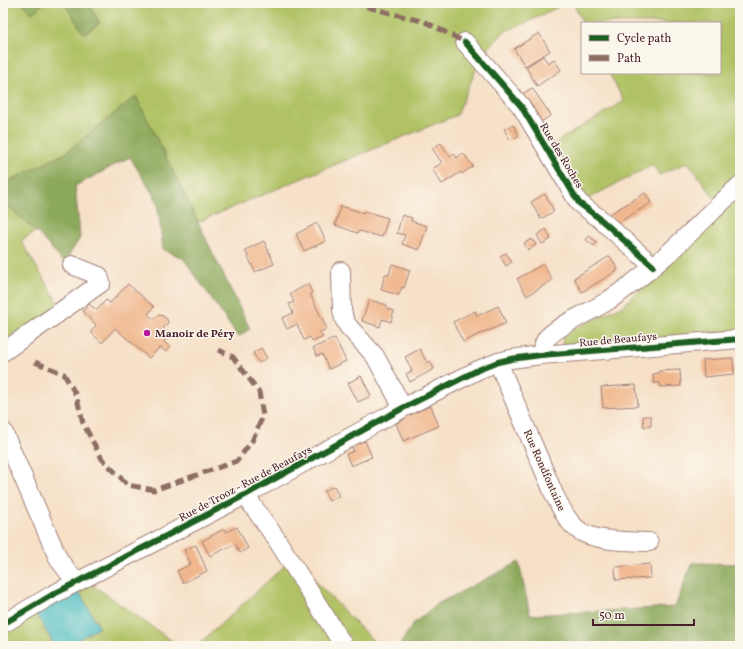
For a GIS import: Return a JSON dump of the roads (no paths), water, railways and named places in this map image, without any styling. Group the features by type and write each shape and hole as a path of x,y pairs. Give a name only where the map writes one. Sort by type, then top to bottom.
{"street":[{"name":"Rue des Roches","path":"465,42 520,106 579,203 599,218 653,266"},
{"path":"541,355 542,347 546,339 554,332 608,301 638,280 740,185"},
{"path":"3,352 101,283 99,276 72,265"},
{"path":"341,271 342,310 344,319 348,326 375,356 403,408"},
{"name":"Rue de Beaufays","path":"498,362 541,355 740,339"},
{"name":"Rue de Trooz - Rue de Beaufays","path":"3,624 76,582 245,495 403,408 478,370 498,362"},
{"name":"Rue Rondfontaine","path":"498,362 557,500 568,520 576,529 584,534 595,537 649,542"},
{"path":"3,430 59,560 76,582"},
{"path":"245,495 275,537 344,646"}],"water":[{"path":"77,588 99,627 67,646 55,646 35,612"}],"place":[{"name":"Manoir de Péry","path":"147,333"}]}
